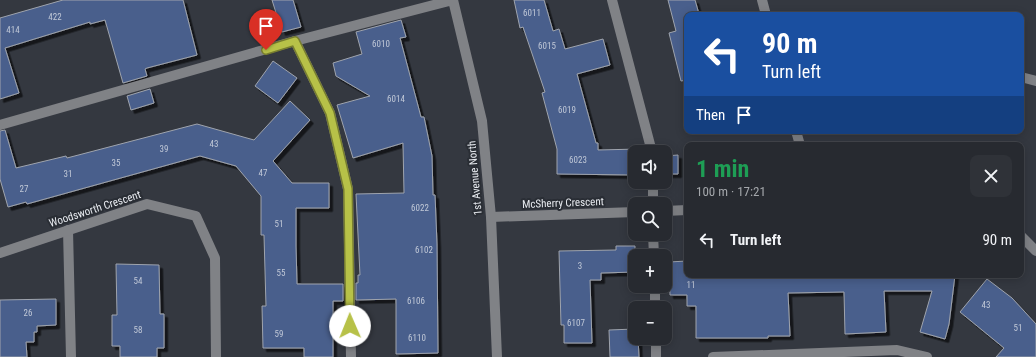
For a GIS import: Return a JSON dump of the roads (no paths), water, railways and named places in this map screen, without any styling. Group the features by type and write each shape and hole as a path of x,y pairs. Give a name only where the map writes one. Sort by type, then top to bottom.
{"street":[{"path":"0,125 295,41 453,0"},
{"name":"1st Avenue North","path":"453,0 482,121 491,217 497,357"},
{"path":"612,0 650,145"},
{"path":"762,0 765,12"},
{"path":"295,41 330,113 348,189 351,357"},
{"path":"1024,78 1036,80"},
{"name":"Woodsworth Crescent","path":"0,253 147,204 196,216 215,258 216,357"},
{"path":"672,211 684,210"},
{"name":"McSherry Crescent","path":"491,217 628,212"},
{"path":"68,230 71,357"},
{"path":"1024,239 1036,251"},
{"path":"656,345 656,357"},
{"path":"713,357 897,350 927,357"}]}
